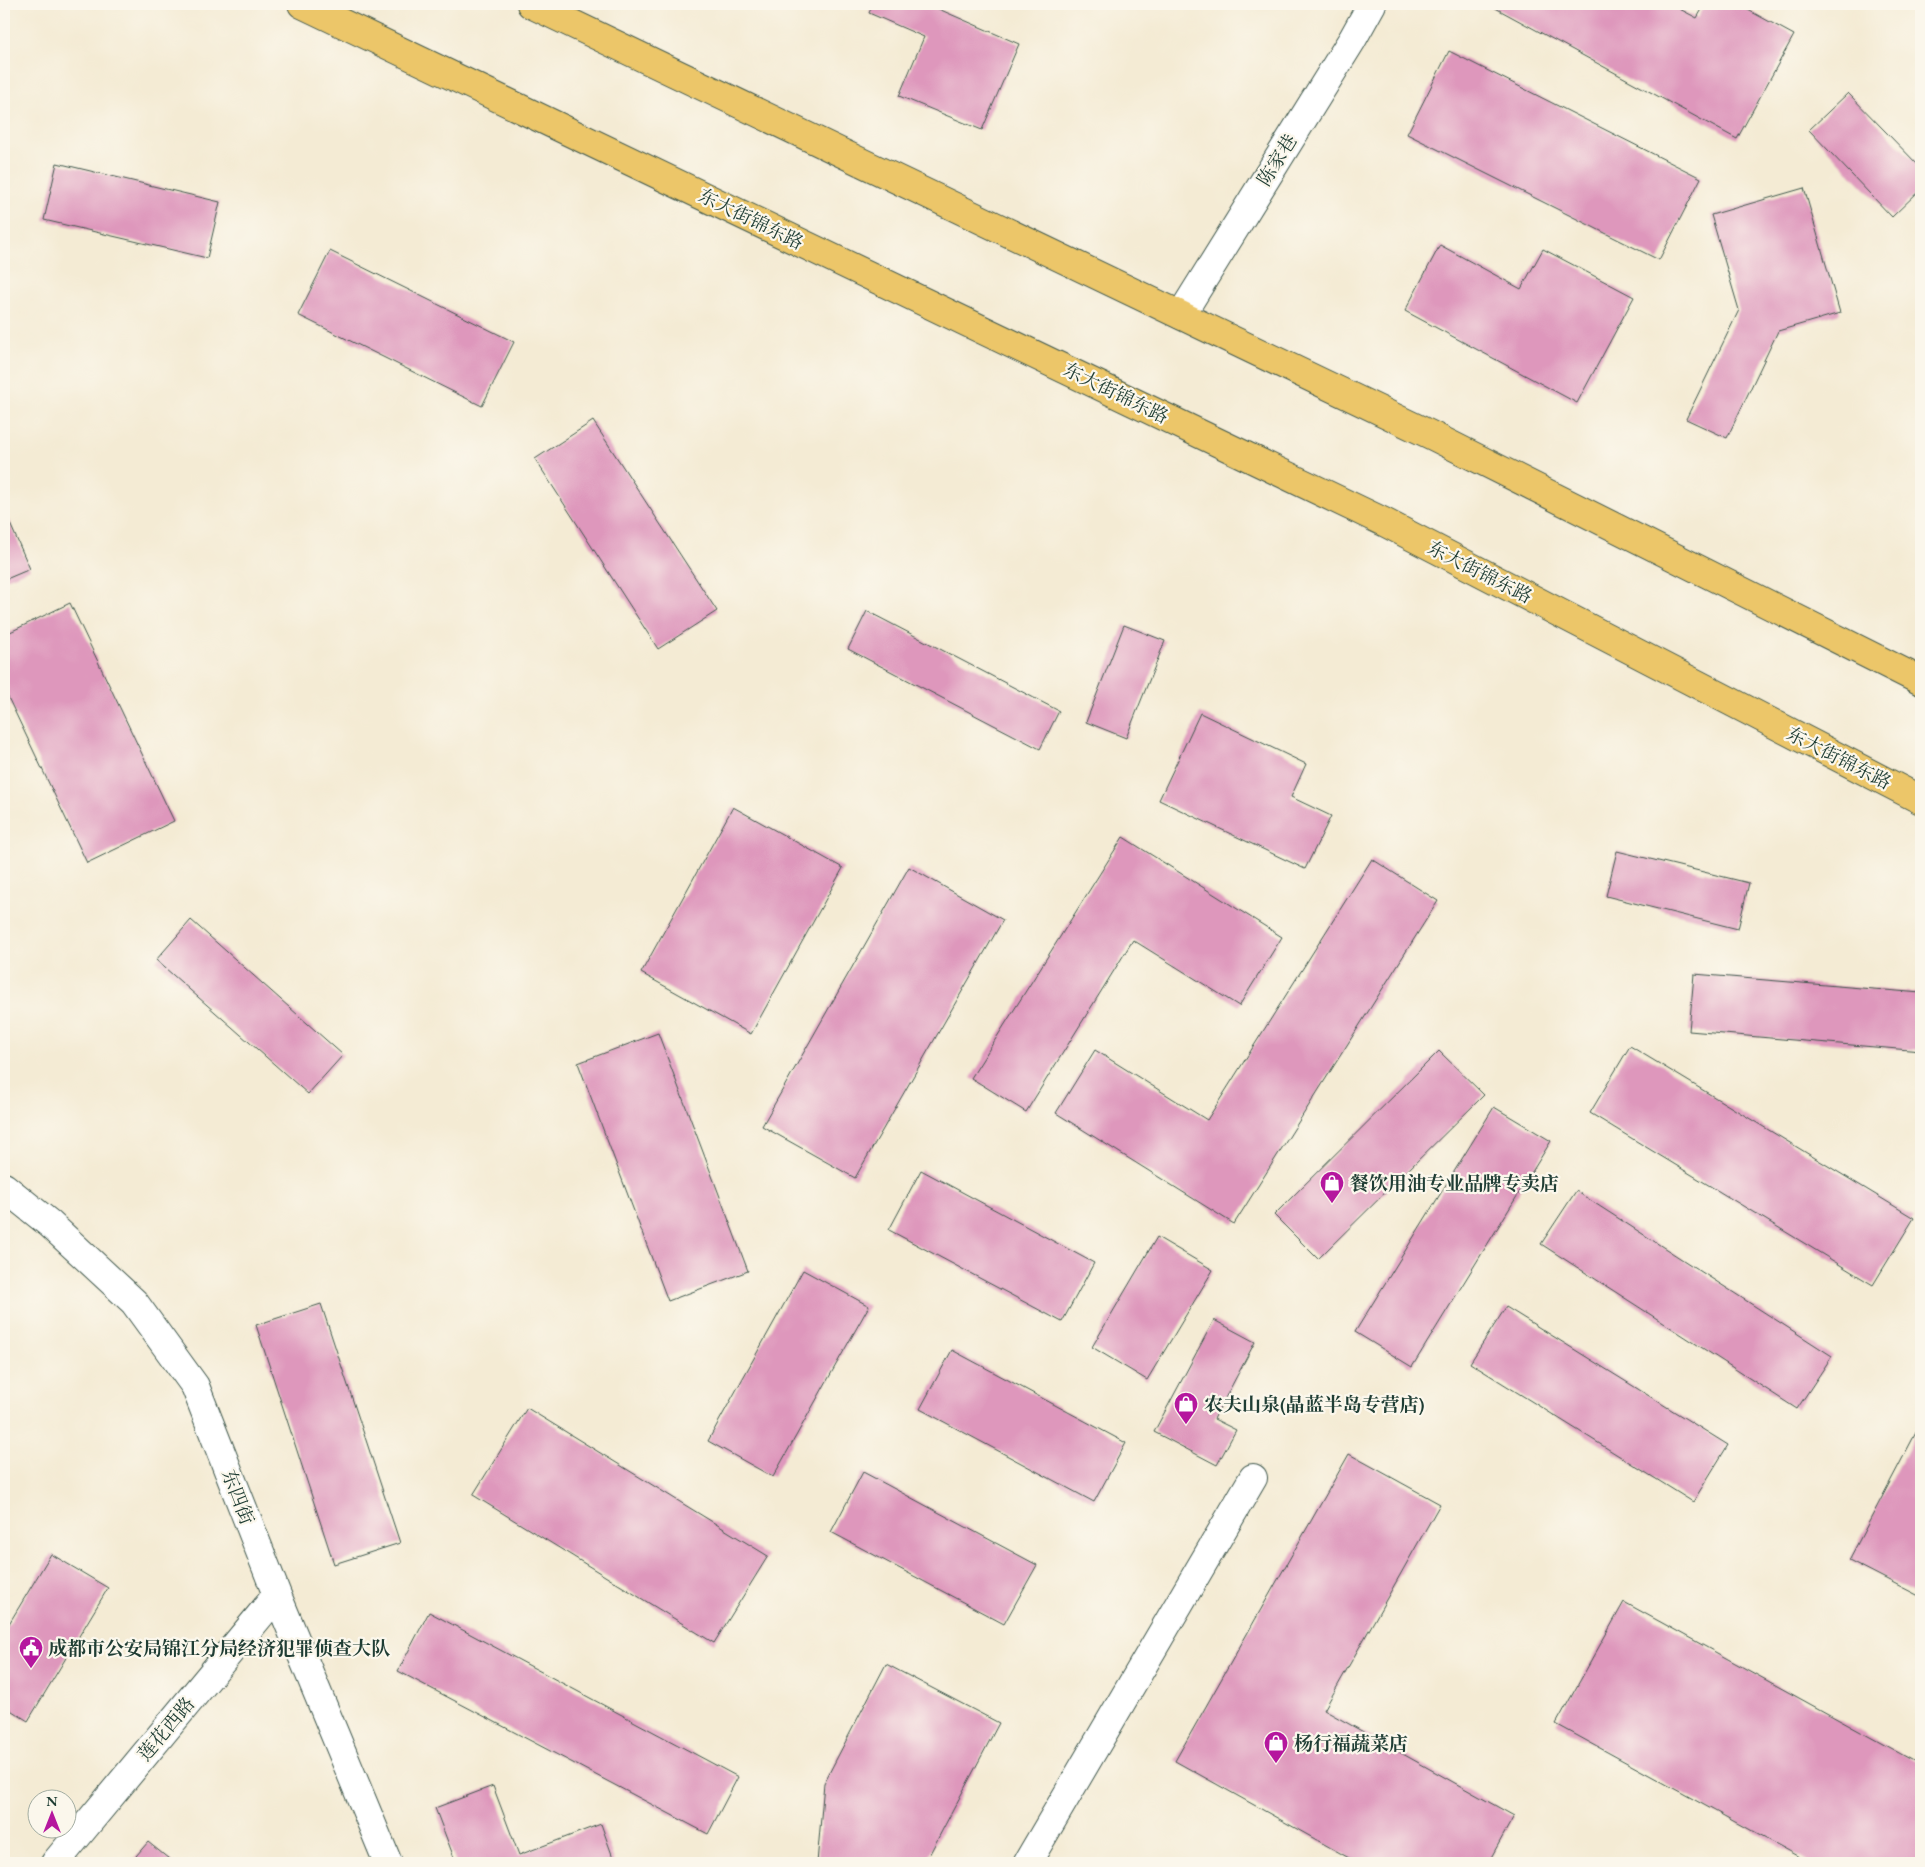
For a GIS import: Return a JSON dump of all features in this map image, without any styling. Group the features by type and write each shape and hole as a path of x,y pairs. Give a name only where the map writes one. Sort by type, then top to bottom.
{"main road":[{"name":"东大街锦东路","path":"302,4 1384,522 1921,800"},
{"path":"531,4 1433,436 1921,681"}],"street":[{"name":"陈家巷","path":"1181,315 1352,40 1372,4"},
{"name":"东四街","path":"4,1187 50,1224 134,1302 194,1386 277,1595 388,1863"},
{"path":"1027,1863 1253,1478"},
{"name":"莲花西路","path":"55,1863 277,1595"}],"building":[{"path":"873,4 935,4 934,7 1019,44 982,130 899,96 924,37 869,13"},
{"path":"1488,4 1670,4 1697,18 1705,4 1737,4 1794,35 1737,139"},
{"path":"1449,51 1701,178 1659,260 1407,134"},
{"path":"1848,93 1921,168 1921,189 1892,217 1809,130"},
{"path":"57,163 220,202 207,258 44,220"},
{"path":"1804,188 1840,313 1778,331 1727,438 1686,419 1739,310 1711,215"},
{"path":"1440,245 1521,289 1543,249 1634,297 1577,403 1405,311"},
{"path":"330,251 514,342 482,406 298,315"},
{"path":"593,421 717,611 658,649 535,459"},
{"path":"4,510 30,569 4,580"},
{"path":"70,603 174,821 87,863 4,689 4,635"},
{"path":"867,611 1059,711 1040,749 848,649"},
{"path":"1124,625 1165,641 1126,738 1086,722"},
{"path":"1200,713 1306,764 1291,797 1331,816 1305,869 1159,800"},
{"path":"733,807 843,868 751,1034 641,973"},
{"path":"1123,837 1282,937 1239,1006 1133,940 1026,1112 971,1078"},
{"path":"1617,851 1749,883 1738,929 1606,896"},
{"path":"1372,859 1438,901 1234,1224 1056,1113 1095,1050 1207,1120"},
{"path":"909,867 1003,920 855,1178 762,1126"},
{"path":"191,920 343,1055 308,1094 156,960"},
{"path":"1694,974 1921,993 1921,1051 1689,1031"},
{"path":"658,1033 748,1271 668,1301 578,1063"},
{"path":"1630,1046 1914,1218 1873,1285 1590,1113"},
{"path":"1439,1051 1484,1095 1318,1259 1274,1215"},
{"path":"1494,1107 1551,1141 1412,1367 1355,1332"},
{"path":"921,1170 1094,1263 1062,1322 889,1230"},
{"path":"1576,1191 1832,1356 1797,1409 1541,1244"},
{"path":"1157,1237 1213,1270 1147,1380 1092,1347"},
{"path":"803,1270 869,1306 773,1477 708,1441"},
{"path":"321,1304 400,1543 334,1564 256,1325"},
{"path":"1506,1307 1728,1445 1693,1502 1470,1363"},
{"path":"1214,1320 1255,1342 1214,1419 1236,1430 1217,1465 1154,1432"},
{"path":"952,1350 1126,1443 1094,1502 920,1409"},
{"path":"527,1408 768,1556 714,1643 473,1495"},
{"path":"1921,1423 1921,1597 1849,1560"},
{"path":"1349,1454 1440,1504 1324,1710 1514,1816 1488,1863 1358,1863 1175,1761"},
{"path":"863,1472 1037,1565 1004,1624 831,1532"},
{"name":"成都市公安局锦江分局经济犯罪侦查大队","path":"51,1554 108,1588 28,1721 4,1706 4,1632"},
{"path":"1624,1602 1921,1765 1921,1863 1810,1863 1556,1724"},
{"path":"429,1612 738,1777 708,1834 398,1671"},
{"path":"886,1664 999,1723 925,1863 817,1863 824,1783"},
{"path":"493,1786 519,1855 601,1824 615,1863 456,1863 435,1808"},
{"path":"148,1842 174,1863 130,1863"}],"place":[{"name":"餐饮用油专业品牌专卖店","path":"1332,1204"},
{"name":"农夫山泉(晶蓝半岛专营店)","path":"1186,1425"},
{"name":"成都市公安局锦江分局经济犯罪侦查大队","path":"31,1669"},
{"name":"杨行福蔬菜店","path":"1276,1764"}]}
